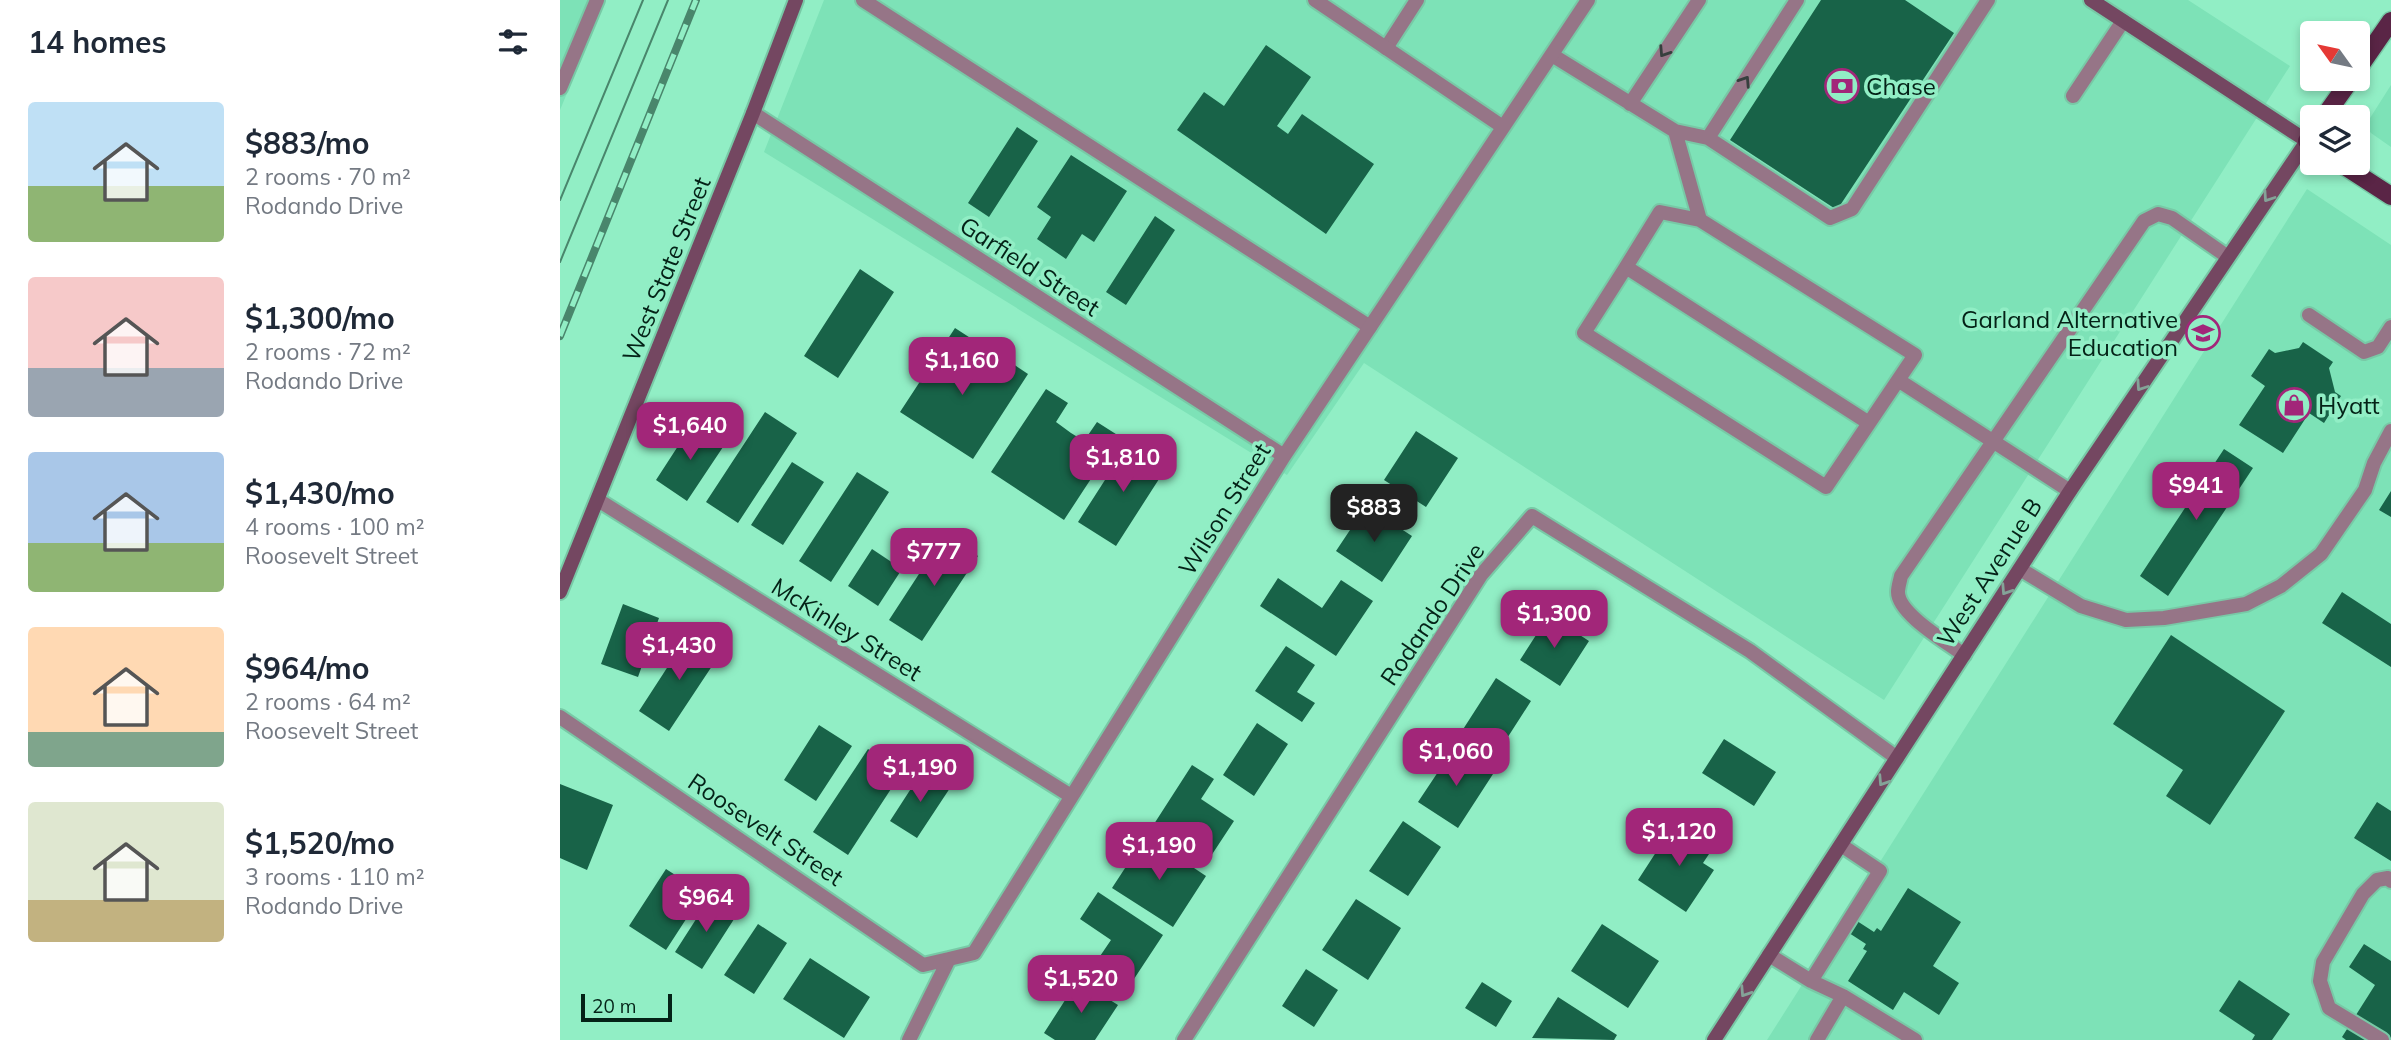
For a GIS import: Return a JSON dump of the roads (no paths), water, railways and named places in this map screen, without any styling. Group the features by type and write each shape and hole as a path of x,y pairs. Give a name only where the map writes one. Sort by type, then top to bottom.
{"main road":[{"name":"West State Street","path":"560,592 796,0"},
{"path":"2091,0 2300,134"},
{"path":"2370,51 2391,21"},
{"name":"West Avenue B","path":"1714,1040 2070,491 2300,154"},
{"path":"2359,175 2391,196"}],"street":[{"path":"560,88 597,0"},
{"path":"863,0 1370,327"},
{"path":"1315,0 1503,128"},
{"path":"1386,48 1417,0"},
{"name":"Wilson Street","path":"949,960 974,953 1284,456 1588,0"},
{"path":"1630,104 1699,0"},
{"path":"1708,138 1797,0"},
{"path":"1552,55 1675,131 1708,138 1830,218 1852,209 1988,0"},
{"path":"2073,96 2123,21"},
{"name":"Garfield Street","path":"752,113 1284,456"},
{"path":"1675,131 1700,220"},
{"path":"1660,212 1700,220 1915,355 1826,487 1584,333 1626,267 1660,212"},
{"path":"1964,655 1901,605 1898,593 1901,576 2144,221 2158,214 2172,218 2228,257"},
{"path":"1626,267 1869,423"},
{"path":"2309,315 2364,352 2378,347 2391,327"},
{"path":"1898,380 2070,491"},
{"path":"2020,569 2081,606 2126,620 2164,618 2246,604 2281,586 2320,554 2365,490 2374,463 2391,431"},
{"name":"McKinley Street","path":"598,500 1072,796"},
{"name":"Rodando Drive","path":"1184,1040 1481,575 1532,516 1750,651 1897,758"},
{"name":"Roosevelt Street","path":"560,717 923,965 949,960"},
{"path":"1811,981 1880,871 1841,845"},
{"path":"2382,1040 2329,1008 2320,981 2323,962 2363,894 2377,880 2391,880"},
{"path":"1769,955 1915,1040"},
{"path":"909,1040 949,960"},
{"path":"1817,1040 1843,996"}],"tram line":[{"path":"560,200 643,0"},
{"path":"560,262 668,0"}],"railway":[{"path":"560,336 696,0"}],"place":[{"name":"Chase","path":"1842,86"},
{"name":"Garland Alternative Education","path":"2203,333"},
{"name":"Hyatt","path":"2294,405"}]}
